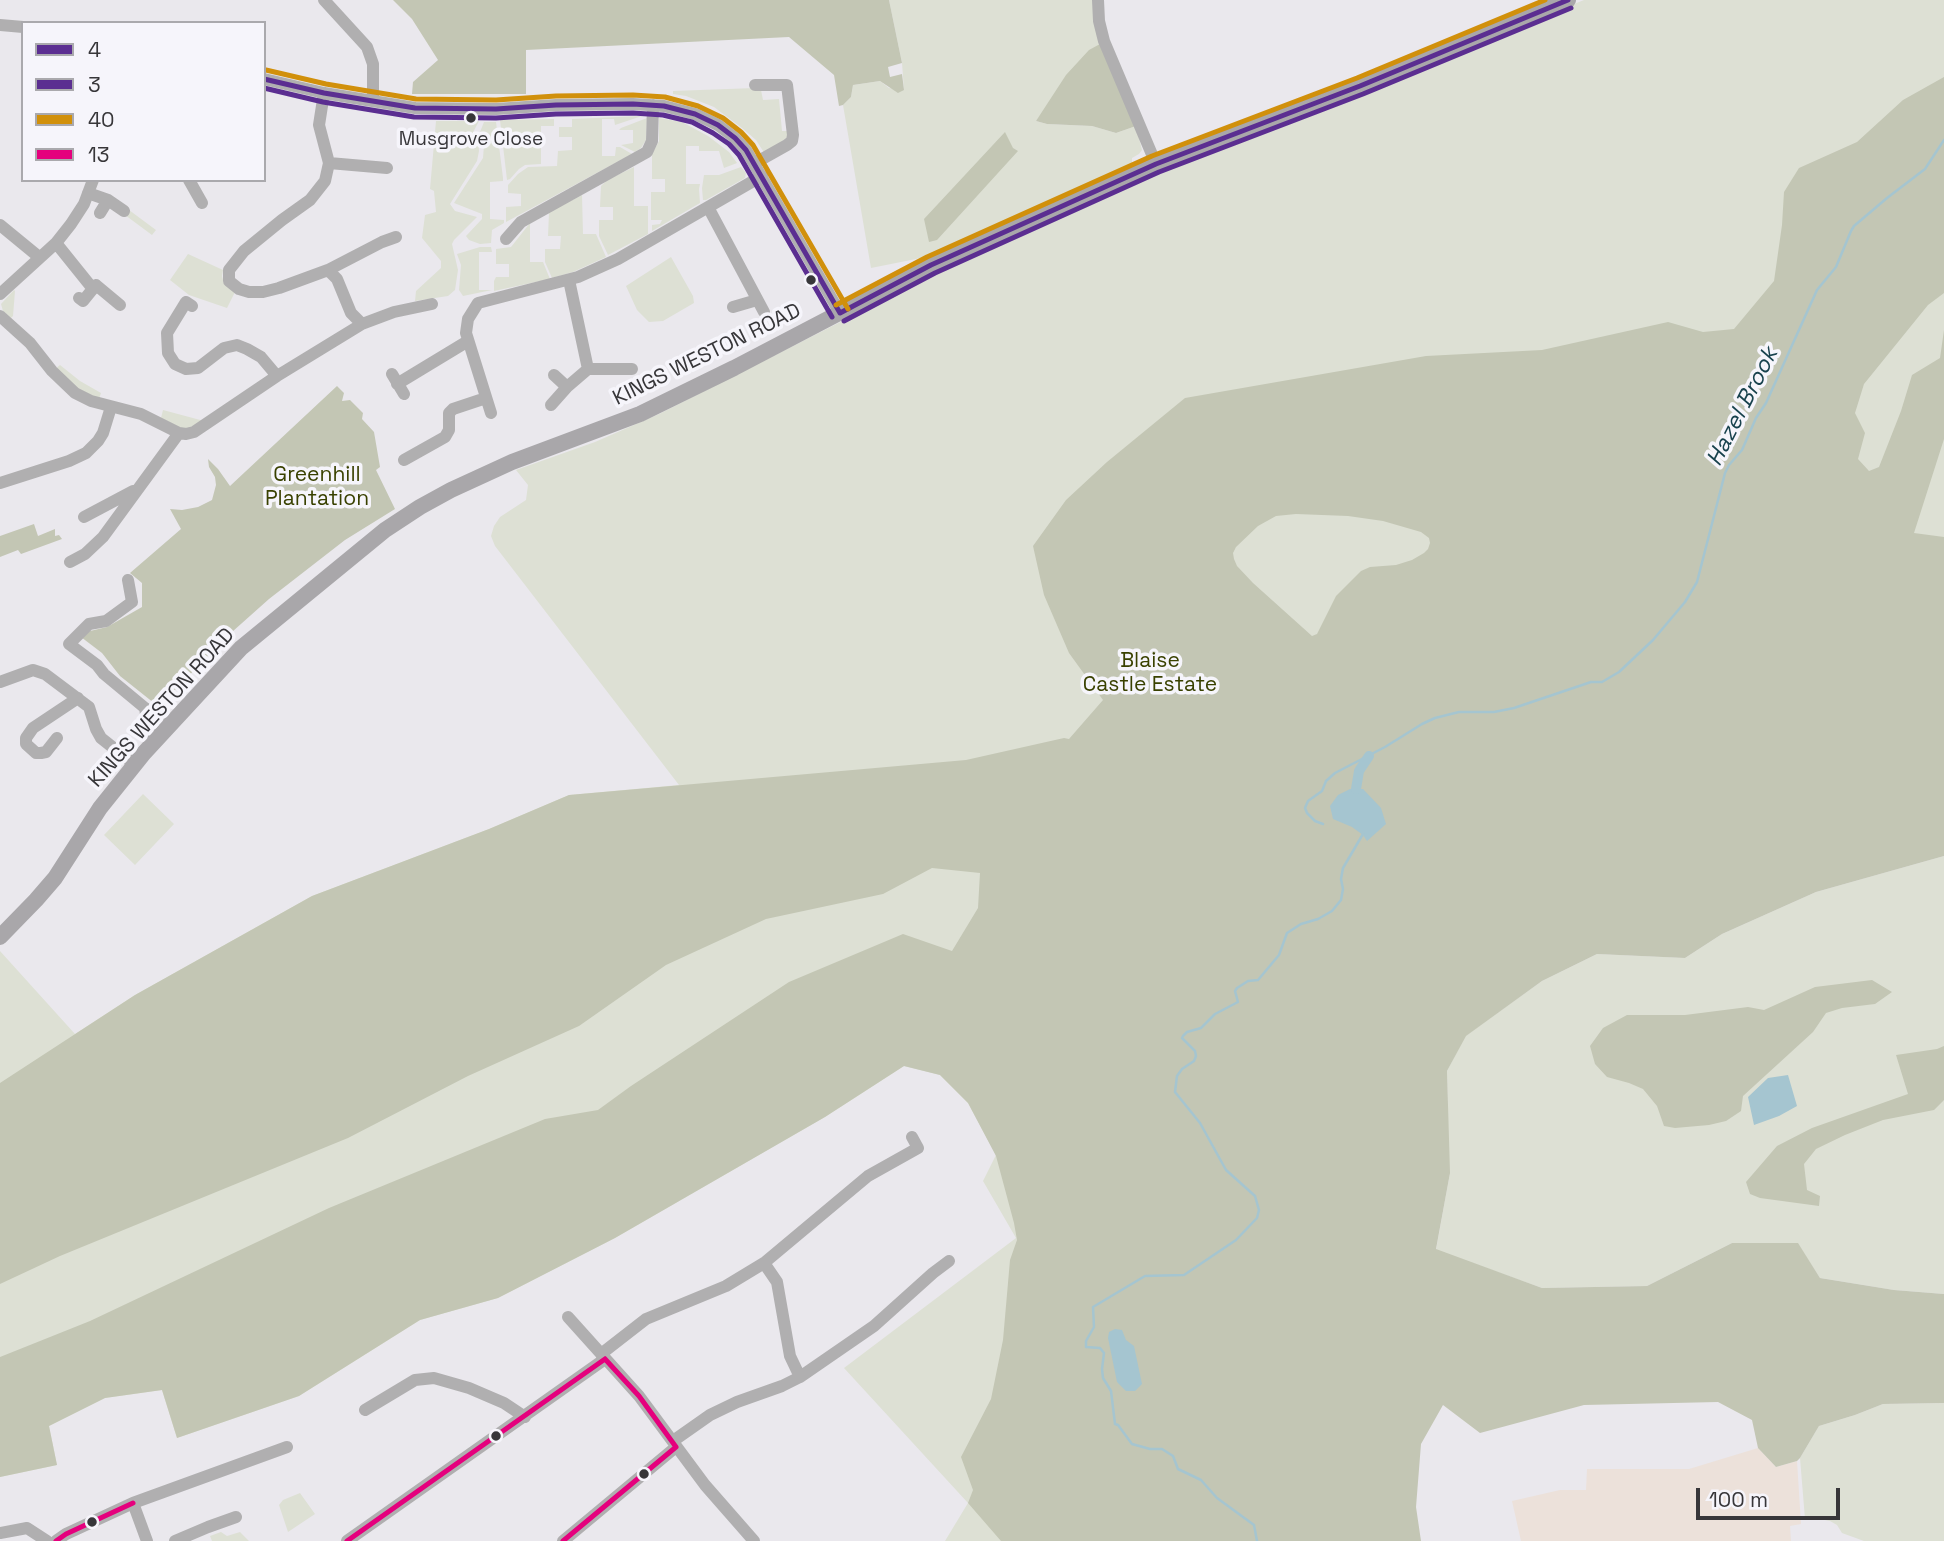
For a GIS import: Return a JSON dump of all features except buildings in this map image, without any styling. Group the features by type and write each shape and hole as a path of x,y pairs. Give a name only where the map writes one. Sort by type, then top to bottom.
{"main road":[{"name":"KINGS WESTON ROAD","path":"0,937 55,878 100,808 135,765 241,648 385,530 420,507 512,462 640,414 967,248 1156,164 1360,86 1568,0"}],"street":[{"path":"324,0 363,40 371,54 374,73 373,102"},
{"path":"1098,0 1104,41 1156,164"},
{"path":"0,25 21,27"},
{"path":"266,79 324,93 415,108 653,105 685,110 718,125 735,138 755,163 840,313"},
{"path":"755,85 769,91 787,85 793,135 792,141 787,145 755,163"},
{"path":"324,93 319,125 328,163 326,178 314,197 234,261 229,281 243,291 279,288 328,270 390,242"},
{"path":"506,239 521,222 647,152 652,141 653,105"},
{"path":"328,163 383,166"},
{"path":"491,413 466,333 468,319 475,306 481,301 569,280 618,259 762,176"},
{"path":"0,294 56,243 78,214 92,182"},
{"path":"190,182 202,203"},
{"path":"88,193 108,200 124,211"},
{"path":"100,213 108,200"},
{"path":"708,207 760,306 733,306"},
{"path":"0,225 39,257"},
{"path":"56,243 93,289"},
{"path":"328,270 337,279 351,313 362,324"},
{"path":"569,280 588,369"},
{"path":"79,298 83,301 96,285 120,305"},
{"path":"192,306 186,302 167,333 167,352 175,364 186,369 198,368 224,348 237,345 261,357 277,376"},
{"path":"0,316 30,343 52,371 75,393 91,401 141,414 186,434 194,432 277,376 362,324 394,312 432,304"},
{"path":"397,384 468,341"},
{"path":"551,405 588,369 632,369"},
{"path":"554,375 567,387"},
{"path":"404,460 438,446 447,433 451,410 486,398"},
{"path":"0,483 86,453 103,433 111,407"},
{"path":"70,562 82,557 98,543 137,489 174,448 179,433"},
{"path":"83,517 137,489"},
{"path":"128,580 132,602 106,621 89,624 69,644 169,725"},
{"path":"0,682 36,670 45,674 91,709 101,738 135,765"},
{"path":"57,738 46,752 41,753 36,753 26,744 26,738 33,728 78,698"},
{"path":"145,708 151,746"},
{"path":"347,1541 525,1417 603,1357 646,1319 726,1286 764,1263 867,1176 918,1149 912,1137"},
{"path":"764,1263 777,1282 788,1348 800,1377"},
{"path":"563,1541 710,1415 800,1377 874,1326 948,1267"},
{"path":"568,1317 639,1396 705,1485 754,1541"},
{"path":"365,1410 387,1403 415,1380 435,1378 469,1388 504,1403 525,1417"},
{"path":"56,1541 133,1503 279,1446"},
{"path":"133,1503 147,1541"},
{"path":"176,1541 229,1524"},
{"path":"0,1533 27,1528 47,1541"}],"shaded area":[{"path":"1758,1448 1776,1467 1797,1461 1801,1524 1790,1526 1791,1541 1521,1541 1512,1501 1560,1490 1586,1490 1587,1469 1689,1469"}],"green space":[{"path":"393,0 889,0 902,63 888,67 890,77 902,74 904,90 898,93 880,81 853,85 851,97 839,106 834,75 789,37 526,50 526,94 412,94 413,82 438,60 412,19"},
{"path":"889,0 1095,0 1102,43 1036,121 1092,126 1116,133 1136,126 1142,150 1132,158 1132,169 931,256 871,268 843,105 851,97 853,85 880,81 889,88 904,90 902,63"},
{"name":"Blaise Castle Estate","path":"1584,0 1944,0 1944,827 1534,914 1440,1056 1448,1120 1447,1071 1465,1036 1542,981 1597,954 1685,958 1722,934 1816,892 1944,856 1944,1294 1894,1290 1820,1278 1797,1243 1732,1243 1647,1286 1542,1288 1436,1250 1450,1173 1434,1215 1412,1504 1417,1541 945,1541 968,1503 844,1368 1016,1238 983,1181 996,1155 968,1103 940,1075 904,1066 825,1117 615,1238 498,1298 420,1320 299,1396 177,1438 162,1390 105,1398 49,1426 57,1465 0,1477 0,951 75,1034 135,995 312,896 489,829 569,795 679,785 495,546 491,536 500,517 526,500 528,485 516,470 595,442 659,414 1004,239 1075,206"},
{"path":"1100,44 1136,126 1116,133 1092,126 1036,121 1066,75 1089,50"},
{"name":"Blaise Castle Estate","path":"1944,77 1944,293 1928,305 1864,384 1855,413 1865,433 1858,459 1869,471 1879,467 1912,375 1940,358 1944,330 1944,439 1914,533 1944,537 1944,856 1816,892 1722,934 1685,958 1597,954 1542,981 1466,1036 1447,1071 1450,1173 1436,1249 1542,1288 1647,1286 1732,1243 1798,1243 1820,1278 1894,1290 1944,1294 1944,1403 1883,1404 1819,1426 1797,1461 1776,1467 1758,1448 1752,1420 1718,1402 1584,1405 1480,1433 1443,1405 1421,1444 1416,1507 1421,1541 1001,1541 968,1503 973,1490 961,1457 991,1399 1003,1340 1010,1260 1017,1240 1014,1223 996,1156 968,1103 940,1075 904,1066 825,1117 615,1238 498,1298 420,1320 299,1396 177,1438 162,1390 105,1398 49,1426 57,1465 0,1477 0,1357 90,1321 329,1208 545,1119 598,1110 789,982 903,934 952,951 978,908 980,873 932,868 883,894 766,919 666,965 579,1026 468,1076 348,1138 60,1256 0,1284 0,1083 135,995 312,896 489,829 569,795 966,760 1069,739 1103,700 1069,653 1044,595 1033,546 1066,500 1107,462 1185,398 1426,356 1542,350 1668,322 1703,332 1734,329 1774,281 1784,192 1799,168 1857,142 1903,100","holes":["1276,516 1348,516 1383,521 1421,532 1429,538 1430,543 1424,553 1412,560 1361,571 1336,596 1317,634 1312,636 1253,583 1237,566 1233,553 1258,526"]},
{"path":"761,90 763,100 779,99 782,131 789,131 789,136 765,154 756,140 714,107 673,94 673,91"},
{"path":"642,116 615,125 614,119 602,119 602,156 615,156 616,147 632,154 506,222 506,207 521,206 521,194 508,193 508,185 518,174 528,167 557,166 558,151 572,150 572,137 559,137 559,127 572,127 572,119"},
{"path":"647,118 646,140 641,148 635,152 621,145 633,143 633,130 619,130"},
{"path":"659,118 682,122 708,136 729,152 737,163 724,168 719,151 699,151 699,146 686,146 686,184 700,184 700,203 652,231 652,225 660,224 662,220 651,220 651,192 665,192 665,179 652,179 652,154 659,141"},
{"path":"554,119 554,126 541,126 541,164 525,165 507,180 500,120"},
{"path":"436,121 479,121 470,138 458,146 461,149 476,138 479,151 477,161 450,204 455,211 477,217 452,244 458,270 455,290 448,296 415,301 416,291 441,268 441,261 422,238 425,215 436,212 434,191 430,189"},
{"path":"484,122 496,122 503,178 503,181 490,182 490,219 504,220 504,223 492,230 491,243 480,244 466,236 482,219 482,214 454,203 483,158 484,145 480,132"},
{"path":"1005,132 1013,148 1018,151 937,240 929,242 924,219"},
{"path":"634,167 634,206 648,206 648,234 608,255 599,236 599,220 613,220 613,207 600,207 601,186 607,180"},
{"path":"741,167 746,173 745,178 703,200 704,175 719,175"},
{"path":"582,195 583,234 596,234 606,257 552,278 545,262 545,249 560,249 561,236 548,236 549,213"},
{"path":"129,210 156,230 152,235 125,215"},
{"path":"530,223 530,262 543,262 550,279 494,291 496,277 509,277 509,264 496,264 496,249 511,247"},
{"path":"480,247 491,247 492,252 479,252 479,290 492,290 463,296 459,290 461,265 457,254"},
{"path":"188,254 223,270 224,284 235,292 227,308 189,295 170,280"},
{"path":"671,257 693,296 694,303 663,321 649,322 637,310 626,286"},
{"path":"14,290 11,318 3,311 1,304"},
{"path":"60,365 101,393 99,399 83,393 55,369"},
{"name":"Greenhill Plantation","path":"337,386 344,393 342,401 350,400 363,413 362,419 374,432 380,467 376,470 395,509 345,540 269,599 223,640 159,707 120,676 102,653 81,637 90,631 107,627 142,607 142,583 130,573 181,529 170,509 198,507 212,500 216,485 208,459 230,486"},
{"path":"163,410 204,421 184,430 161,418"},
{"path":"34,524 38,536 55,529 55,536 59,535 62,539 21,554 18,550 0,557 0,536"},
{"path":"143,794 174,824 135,865 104,835"},
{"path":"1872,980 1892,992 1875,1004 1826,1013 1813,1032 1743,1096 1741,1111 1726,1121 1709,1125 1675,1128 1664,1126 1657,1106 1643,1089 1607,1077 1595,1064 1590,1046 1603,1028 1627,1015 1685,1015 1748,1007 1764,1010 1815,987"},
{"path":"1944,1046 1944,1100 1934,1110 1883,1120 1845,1135 1816,1149 1804,1164 1807,1190 1820,1196 1819,1206 1760,1198 1750,1194 1746,1182 1777,1146 1812,1128 1908,1094 1896,1055"},
{"path":"1944,1403 1944,1541 1864,1541 1842,1533 1837,1525 1830,1521 1805,1519 1800,1458 1819,1426 1883,1404"},
{"path":"300,1493 315,1514 288,1532 279,1505 283,1500"},
{"path":"221,1532 227,1536 240,1532 249,1541 212,1541 210,1536"}],"water":[{"path":"1350,789 1363,789 1381,808 1386,824 1367,841 1352,827 1333,819 1330,806 1338,795"},
{"path":"1788,1075 1797,1106 1754,1125 1748,1097 1768,1078"},
{"path":"1122,1330 1126,1340 1134,1346 1142,1384 1135,1391 1126,1391 1117,1382 1108,1338 1109,1332"}],"waterway":[{"name":"Hazel Brook","path":"1323,824 1315,821 1305,808 1308,801 1322,791 1326,781 1335,773 1422,724 1459,712 1494,712 1514,708 1591,682 1602,682 1619,672 1653,640 1685,602 1697,582 1725,473 1742,450 1817,290 1836,267 1851,231 1887,198 1925,169 1944,140"},
{"path":"1356,789 1359,771 1369,756"},
{"name":"Hazel Brook","path":"1257,1541 1254,1525 1217,1498 1201,1480 1178,1469 1173,1456 1162,1449 1132,1444 1115,1424 1111,1391 1103,1378 1104,1353 1100,1348 1086,1347 1086,1341 1094,1327 1093,1307 1145,1276 1184,1275 1236,1240 1257,1218 1259,1210 1255,1196 1226,1170 1200,1123 1175,1092 1177,1076 1196,1056 1195,1051 1182,1038 1187,1032 1201,1028 1215,1014 1238,1002 1235,991 1237,988 1248,981 1258,980 1279,955 1287,933 1332,911 1341,900 1343,868 1363,834"}],"transit line":[{"name":"40","path":"836,305 927,257 1152,156 1357,78 1545,0"},
{"name":"4","path":"840,313 931,265 1156,164 1360,86 1568,0"},
{"name":"3","path":"844,321 935,273 1159,172 1363,94 1571,8"},
{"name":"40","path":"266,70 326,84 416,99 496,100 633,95 665,97 698,106 723,118 753,145 848,309"},
{"name":"4","path":"266,79 324,93 415,108 496,109 633,104 664,106 695,114 718,125 746,150 840,313"},
{"name":"3","path":"266,88 323,102 414,117 496,118 633,113 663,115 692,122 729,144 739,155 832,317"},
{"name":"13","path":"605,1359 639,1396 676,1447"},
{"name":"13","path":"347,1541 605,1359"},
{"name":"13","path":"563,1541 676,1447"},
{"name":"13","path":"56,1541 133,1503"}],"place":[{"name":"Musgrove Close","path":"471,118"}]}
